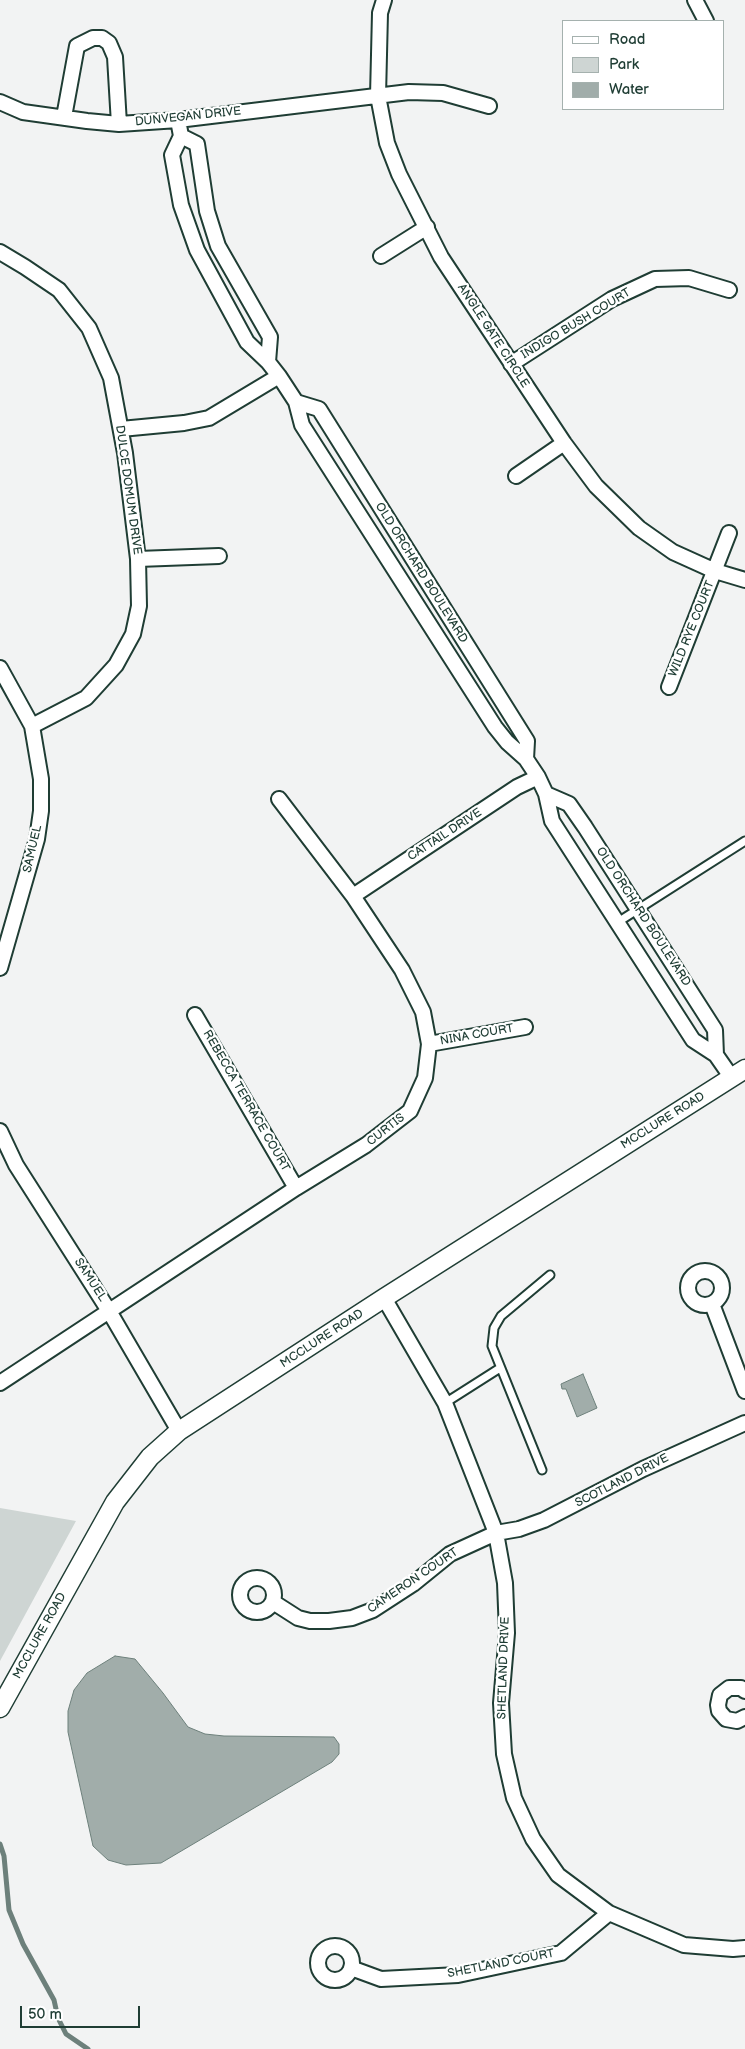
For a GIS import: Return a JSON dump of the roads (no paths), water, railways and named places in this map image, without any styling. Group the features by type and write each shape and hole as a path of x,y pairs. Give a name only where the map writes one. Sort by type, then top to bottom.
{"street":[{"name":"ANGLE GATE CIRCLE","path":"384,0 380,12 378,96 387,143 399,174 441,257 564,444 596,486 638,528 673,552 715,571 745,580"},
{"path":"695,0 705,20"},
{"path":"64,118 77,46 93,38 102,38 109,43 115,57 119,124"},
{"name":"DUNVEGAN DRIVE","path":"0,102 23,112 119,124 178,120 409,92 443,93 489,106"},
{"path":"178,120 181,136 197,144 207,211 218,246 270,337 268,362"},
{"name":"OLD ORCHARD BOULEVARD","path":"181,136 172,155 182,205 197,250 246,342 268,362 279,376 296,402 302,424 495,727 507,742 526,759 538,777 546,794 552,821 693,1040 716,1055 738,1074"},
{"path":"381,256 427,227"},
{"name":"DULCE DOMUM DRIVE","path":"0,252 25,266 59,290 89,328 111,378 138,559 139,606 133,634 116,665 86,698 32,726"},
{"name":"INDIGO BUSH COURT","path":"511,364 612,299 655,279 689,278 729,290"},
{"path":"120,429 184,423 209,418 279,376"},
{"name":"OLD ORCHARD BOULEVARD","path":"296,402 319,409 527,741 526,759"},
{"path":"516,476 564,444"},
{"path":"715,571 729,533"},
{"path":"138,559 219,556"},
{"name":"WILD RYE COURT","path":"669,687 715,571"},
{"name":"SAMUEL","path":"0,668 32,726 41,779 41,811 37,839 0,968"},
{"name":"CATTAIL DRIVE","path":"353,896 517,787 538,777"},
{"name":"OLD ORCHARD BOULEVARD","path":"546,794 569,804 638,909 716,1030 716,1055"},
{"name":"CURTIS","path":"0,1383 296,1188 366,1145 410,1111 425,1078 429,1044 423,1012 402,970 353,896 279,799"},
{"name":"REBECCA TERRACE COURT","path":"195,1014 296,1188"},
{"name":"NINA COURT","path":"429,1044 525,1026"},
{"name":"MCCLURE ROAD","path":"0,1708 115,1502 150,1457 179,1431 384,1298 738,1074"},
{"name":"SAMUEL","path":"0,1130 16,1166 110,1311 179,1431"},
{"name":"SHETLAND DRIVE","path":"384,1298 445,1403 496,1533 505,1583 508,1633 501,1703 504,1754 514,1798 533,1839 558,1875 609,1914 684,1945 745,1948"},
{"path":"712,1304 745,1391"},
{"name":"SCOTLAND DRIVE","path":"496,1533 544,1520 643,1468 745,1423"},
{"name":"CAMERON COURT","path":"272,1602 298,1618 310,1621 352,1618 373,1610 413,1584 450,1554 496,1533"},
{"path":"745,1691 740,1688 729,1688 720,1695 718,1706 719,1711 726,1719 737,1721 745,1717"},
{"name":"SHETLAND COURT","path":"351,1968 381,1979 458,1975 561,1953 609,1914"}],"lane":[{"path":"618,922 745,841"},
{"path":"542,1470 492,1346 494,1328 501,1316 550,1275"},
{"path":"445,1403 500,1368"}],"water":[{"path":"583,1374 597,1408 577,1417 566,1389 562,1389 561,1384"},
{"path":"115,1656 135,1659 188,1727 205,1734 224,1736 334,1737 339,1744 339,1754 332,1762 161,1863 126,1865 108,1860 93,1846 68,1732 68,1711 74,1690 87,1673"}],"waterway":[{"path":"0,1844 4,1856 9,1910 23,1944 54,2000 58,2018 66,2034 88,2049"}]}
